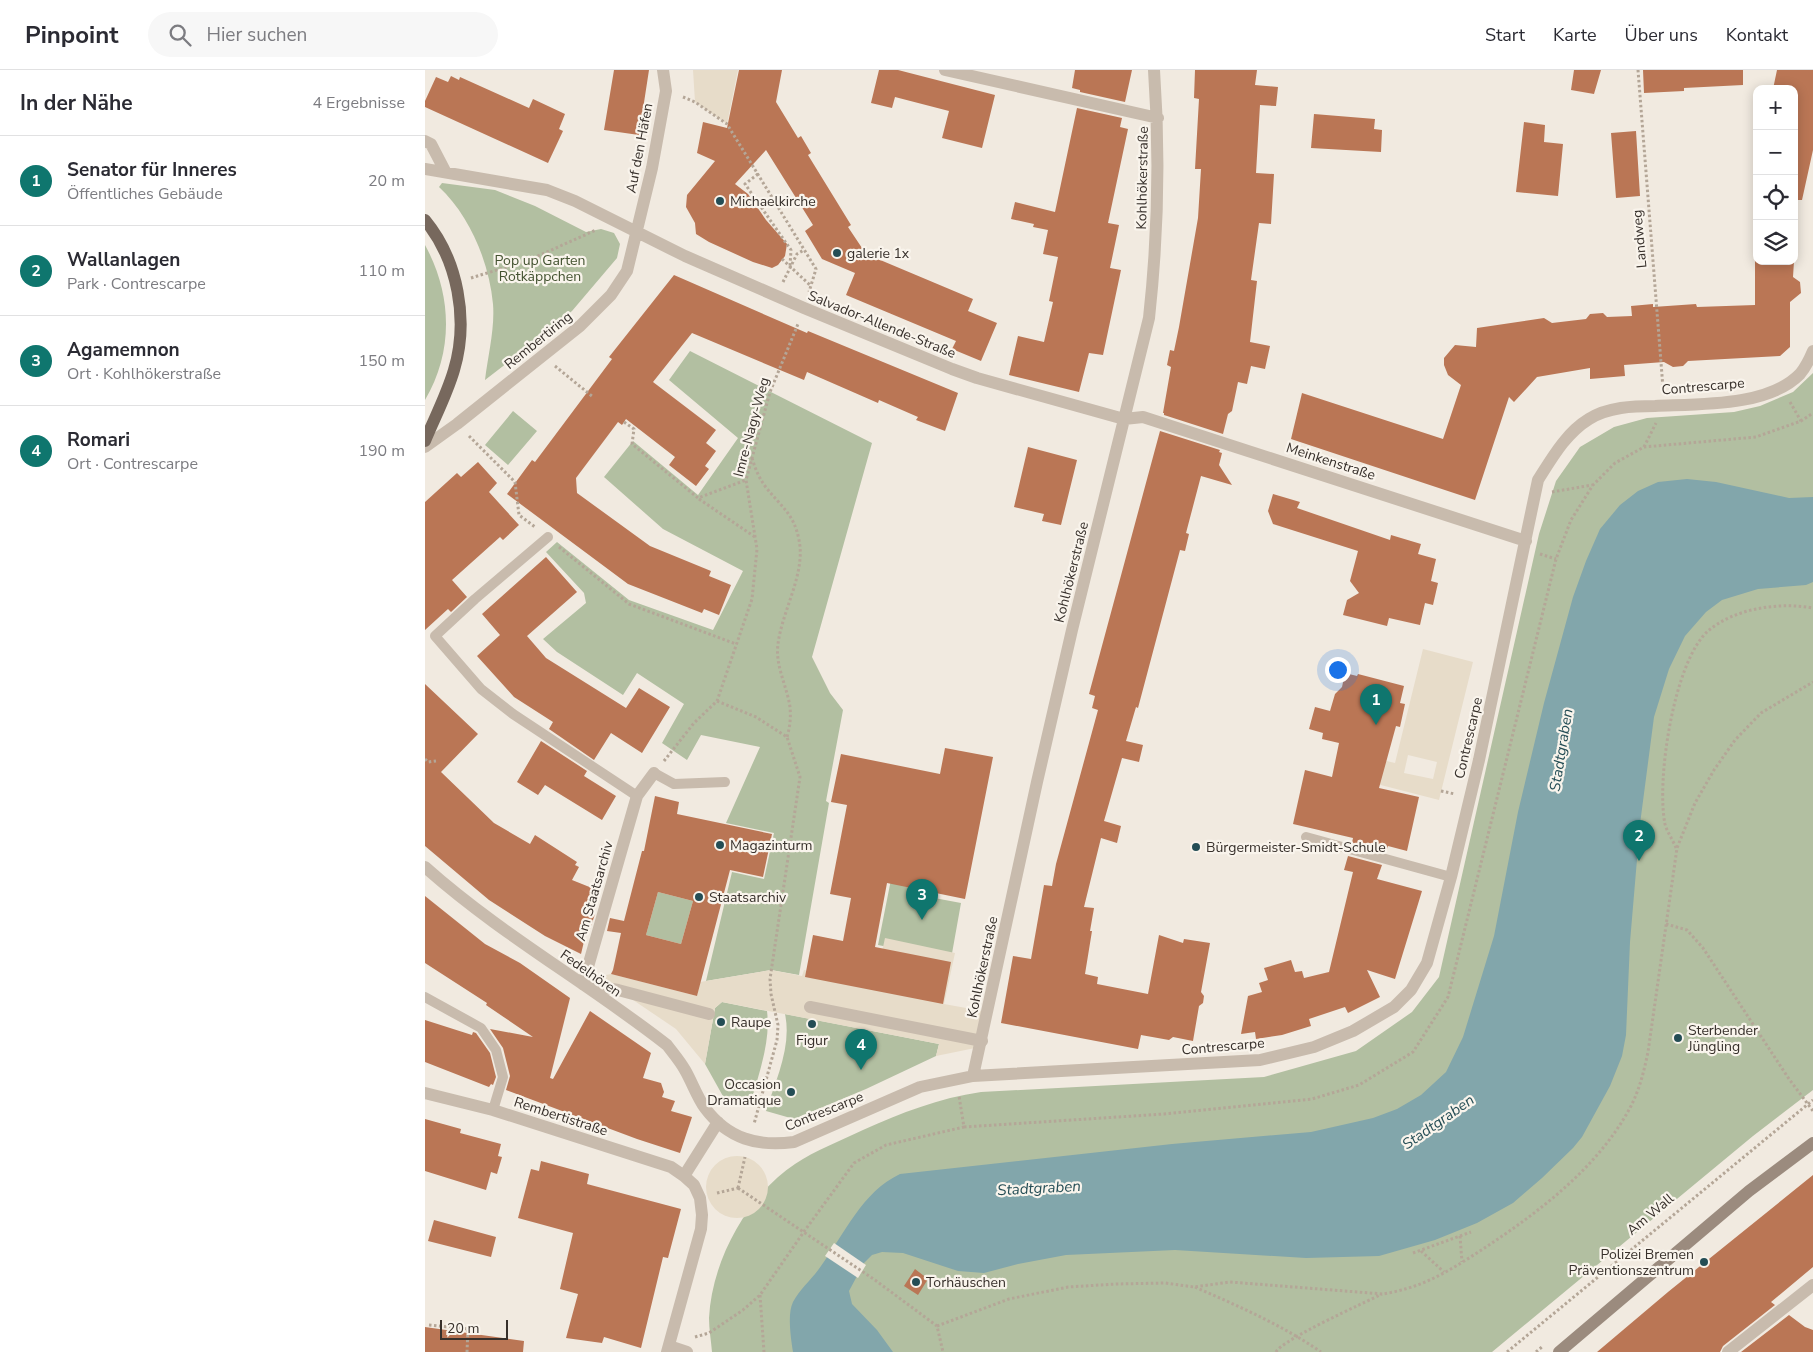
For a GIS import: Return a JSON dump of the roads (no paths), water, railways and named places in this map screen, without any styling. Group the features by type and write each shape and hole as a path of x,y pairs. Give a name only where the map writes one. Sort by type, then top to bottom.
{"main road":[{"path":"425,220 443,246 451,263 456,283 460,323 455,368 425,441"},
{"path":"1559,1352 1749,1191 1813,1143"}],"street":[{"name":"Auf den Häfen","path":"637,232 652,168 666,91 663,70"},
{"path":"945,70 1158,118"},
{"name":"Kohlhökerstraße","path":"973,1076 1074,621 1149,318 1155,266 1159,162 1154,70"},
{"path":"425,141 431,144 445,171"},
{"name":"Salvador-Allende-Straße","path":"425,169 547,190 575,201 685,256 804,308 977,378 1124,419"},
{"name":"Rembertiring","path":"425,447 457,424 580,326 611,295 627,271 637,232"},
{"name":"Contrescarpe","path":"718,1122 727,1130 750,1140 776,1145 795,1142 920,1087 973,1076 1260,1060 1314,1047 1353,1031 1394,1007 1411,990 1427,963 1451,877 1479,760 1538,480 1560,445 1588,420 1608,410 1635,406 1724,402 1756,396 1781,388 1801,373 1813,351"},
{"name":"Meinkenstraße","path":"1124,419 1143,416 1526,541"},
{"name":"Am Staatsarchiv","path":"583,984 637,796 655,773"},
{"name":"Fedelhören","path":"425,867 470,905 514,938 583,984 667,1045 684,1068 705,1107 718,1122"},
{"path":"583,984 618,990 709,1014"},
{"path":"810,1008 981,1041"},
{"name":"Rembertistraße","path":"425,1093 493,1110 671,1167 684,1176"},
{"path":"687,1352 668,1349 701,1229 701,1198 694,1185 684,1176 718,1122"},
{"path":"1728,1352 1813,1285"}],"lane":[{"path":"547,537 435,636 481,689 513,714 637,796"},
{"path":"655,773 674,784 725,782"},
{"path":"1306,837 1451,877"},
{"path":"425,997 481,1028 496,1050 503,1077 493,1110"}],"water":[{"name":"Stadtgraben","path":"1687,479 1716,482 1789,498 1813,497 1813,582 1806,585 1758,589 1722,600 1706,612 1685,636 1669,669 1654,717 1640,824 1630,942 1626,1035 1622,1056 1610,1086 1582,1137 1573,1148 1513,1203 1477,1223 1435,1240 1379,1256 1306,1258 1175,1250 1066,1255 1018,1264 984,1273 958,1271 903,1253 882,1252 872,1255 864,1263 849,1291 852,1304 877,1330 893,1352 793,1352 790,1320 793,1302 821,1266 865,1202 875,1191 900,1174 1172,1144 1311,1132 1373,1118 1397,1109 1421,1095 1446,1072 1463,1037 1494,936 1518,812 1544,703 1573,597 1586,561 1600,529 1620,505 1638,491 1658,482"}],"place":[{"name":"Michaelkirche","path":"720,201"},
{"name":"galerie 1x","path":"837,253"},
{"name":"Senator für Inneres","path":"1376,725"},
{"name":"Magazinturm","path":"720,845"},
{"name":"Bürgermeister-Smidt-Schule","path":"1196,847"},
{"name":"Wallanlagen","path":"1639,861"},
{"name":"Staatsarchiv","path":"699,897"},
{"name":"Agamemnon","path":"922,920"},
{"name":"Raupe","path":"721,1022"},
{"name":"Figur","path":"812,1024"},
{"name":"Sterbender Jüngling","path":"1678,1038"},
{"name":"Romari","path":"861,1070"},
{"name":"Occasion Dramatique","path":"791,1092"},
{"name":"Polizei Bremen Präventionszentrum","path":"1704,1262"},
{"name":"Torhäuschen","path":"916,1282"}],"park label":[{"name":"Pop up Garten Rotkäppchen","path":"540,268"}]}
